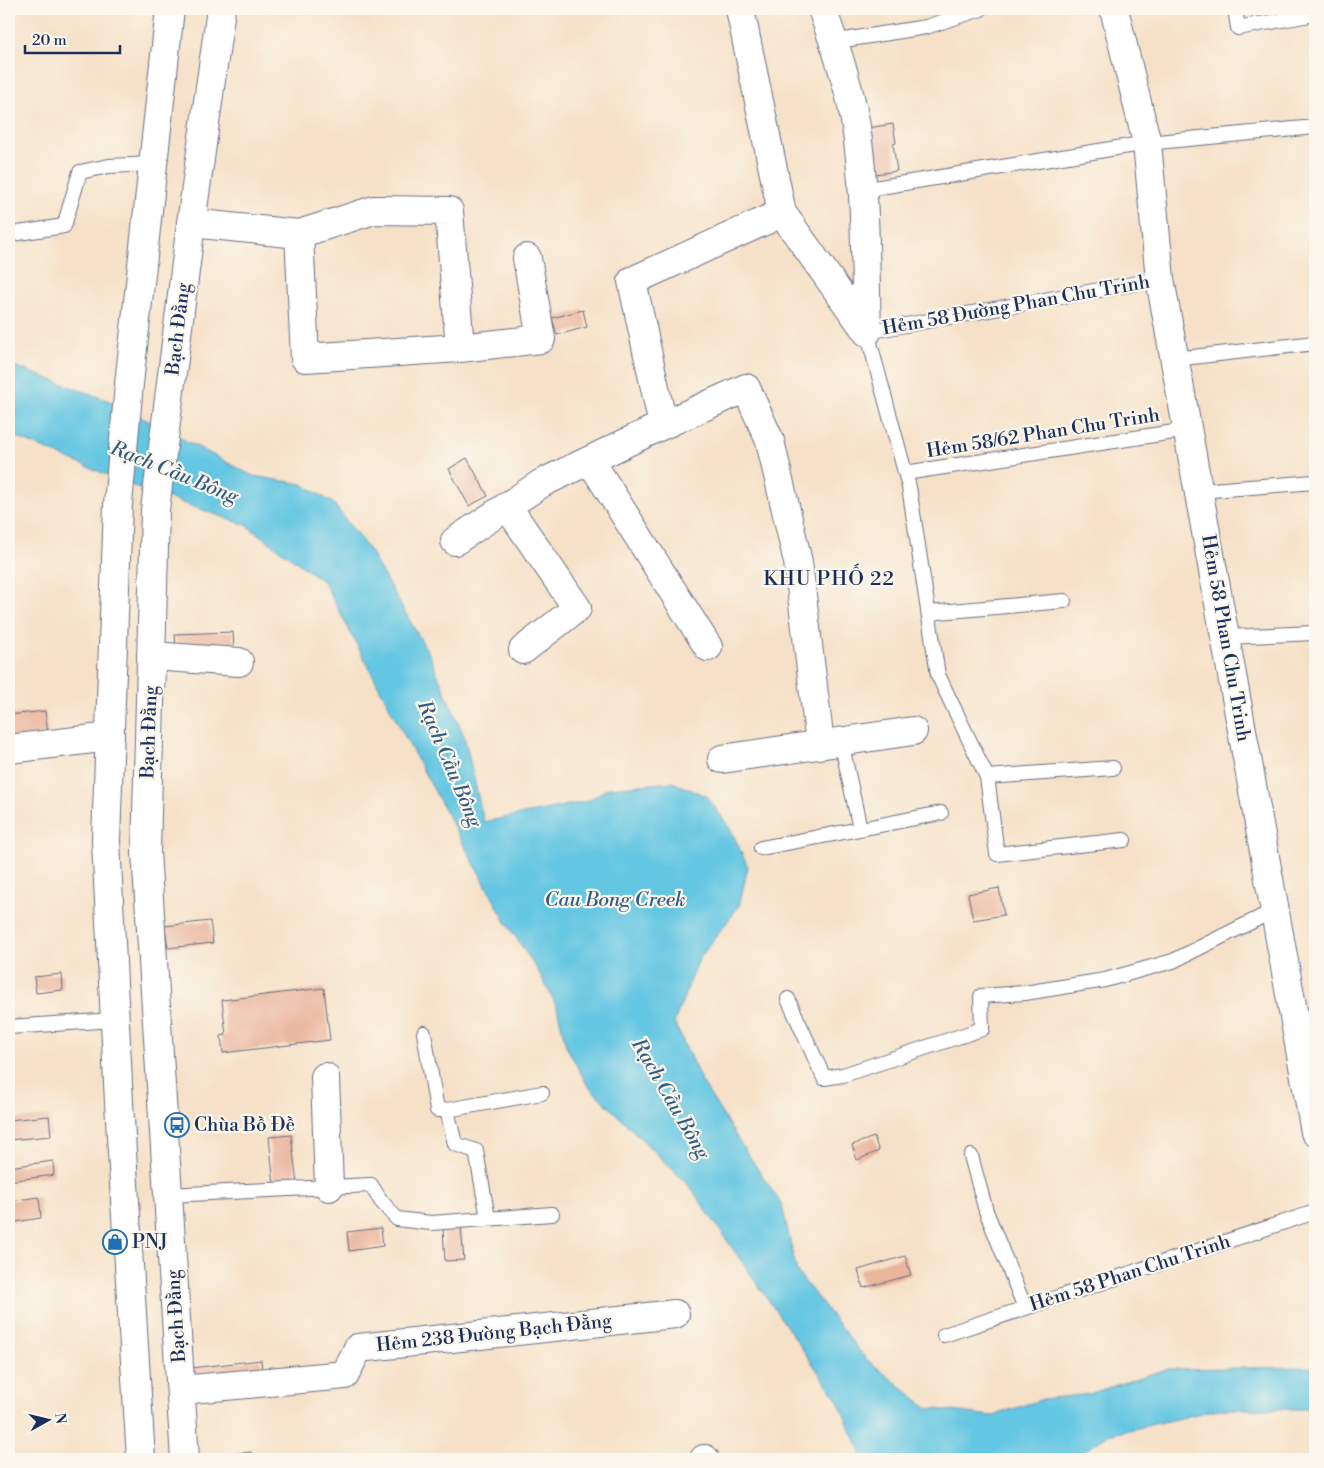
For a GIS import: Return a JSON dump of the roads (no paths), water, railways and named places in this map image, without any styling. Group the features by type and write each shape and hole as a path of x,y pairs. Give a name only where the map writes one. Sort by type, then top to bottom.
{"street":[{"name":"Bạch Đằng","path":"141,1459 114,1020 106,841 118,504 129,384 170,9"},
{"name":"Bạch Đằng","path":"185,1459 146,852 155,510 191,223 221,9"},
{"name":"Hẻm 58 Đường Phan Chu Trinh","path":"740,9 782,213 867,332"},
{"path":"822,9 847,87 856,131 862,190 867,332"},
{"name":"Hẻm 58 Phan Chu Trinh","path":"1114,9 1147,143 1160,279 1315,1132"},
{"path":"191,223 299,234 374,210 449,211 460,348"},
{"path":"663,425 632,281 782,213"},
{"path":"299,234 305,358 460,348 541,339 527,258"},
{"path":"455,541 542,483 746,388 770,441 798,562 831,743"},
{"path":"590,460 708,647"},
{"path":"507,506 578,608 523,650"},
{"path":"151,656 238,662"},
{"path":"722,759 913,731"},
{"path":"9,749 110,737"},
{"path":"325,1077 329,1187"},
{"name":"Hẻm 238 Đường Bạch Đằng","path":"181,1390 345,1375 358,1348 675,1314"}],"lane":[{"path":"832,42 926,27 981,9"},
{"path":"1236,9 1238,28 1315,14"},
{"path":"862,190 1147,143 1315,128"},
{"path":"12,234 64,226 80,172 109,166 153,164"},
{"name":"Hẻm 58 Đường Phan Chu Trinh","path":"867,332 1160,279"},
{"path":"867,332 909,487 938,675 988,777 997,854 1124,840"},
{"path":"1175,359 1315,343"},
{"name":"Hẻm 58/62 Phan Chu Trinh","path":"905,473 1186,430"},
{"path":"1199,491 1315,482"},
{"path":"928,613 1064,601"},
{"path":"1226,637 1315,633"},
{"path":"831,743 860,829"},
{"path":"988,777 1113,768"},
{"path":"761,848 941,813"},
{"path":"788,999 824,1078 843,1075 982,1029 981,996 1025,993 1105,980 1173,961 1275,910"},
{"path":"9,1027 114,1020"},
{"path":"424,1033 437,1110 447,1110 542,1093"},
{"path":"447,1110 455,1144 476,1151 488,1218"},
{"path":"972,1156 986,1211 1025,1308"},
{"path":"168,1195 371,1185 381,1201 397,1219 431,1223 552,1214"},
{"name":"Hẻm 58 Phan Chu Trinh","path":"944,1335 1315,1212"}],"water":[{"name":"Cau Bong Creek","path":"9,364 112,402 253,476 302,484 333,503 369,550 429,654 464,736 484,822 588,801 608,788 672,782 707,796 731,830 748,867 739,906 699,959 674,1022 702,1082 782,1205 797,1272 866,1359 928,1408 991,1416 1043,1399 1089,1394 1166,1369 1315,1367 1315,1409 1218,1409 1108,1435 1073,1459 864,1459 837,1399 690,1187 588,1086 566,1046 557,1007 538,971 507,924 412,750 324,582 246,525 131,485 9,434"}],"place":[{"name":"Chùa Bồ Đề","path":"177,1125"},
{"name":"PNJ","path":"115,1242"}],"district":[{"name":"KHU PHỐ 22","path":"829,579"}],"water label":[{"name":"Rạch Cầu Bông","path":"174,473"},
{"name":"Rạch Cầu Bông","path":"449,764"},
{"name":"Rạch Cầu Bông","path":"670,1099"}]}
